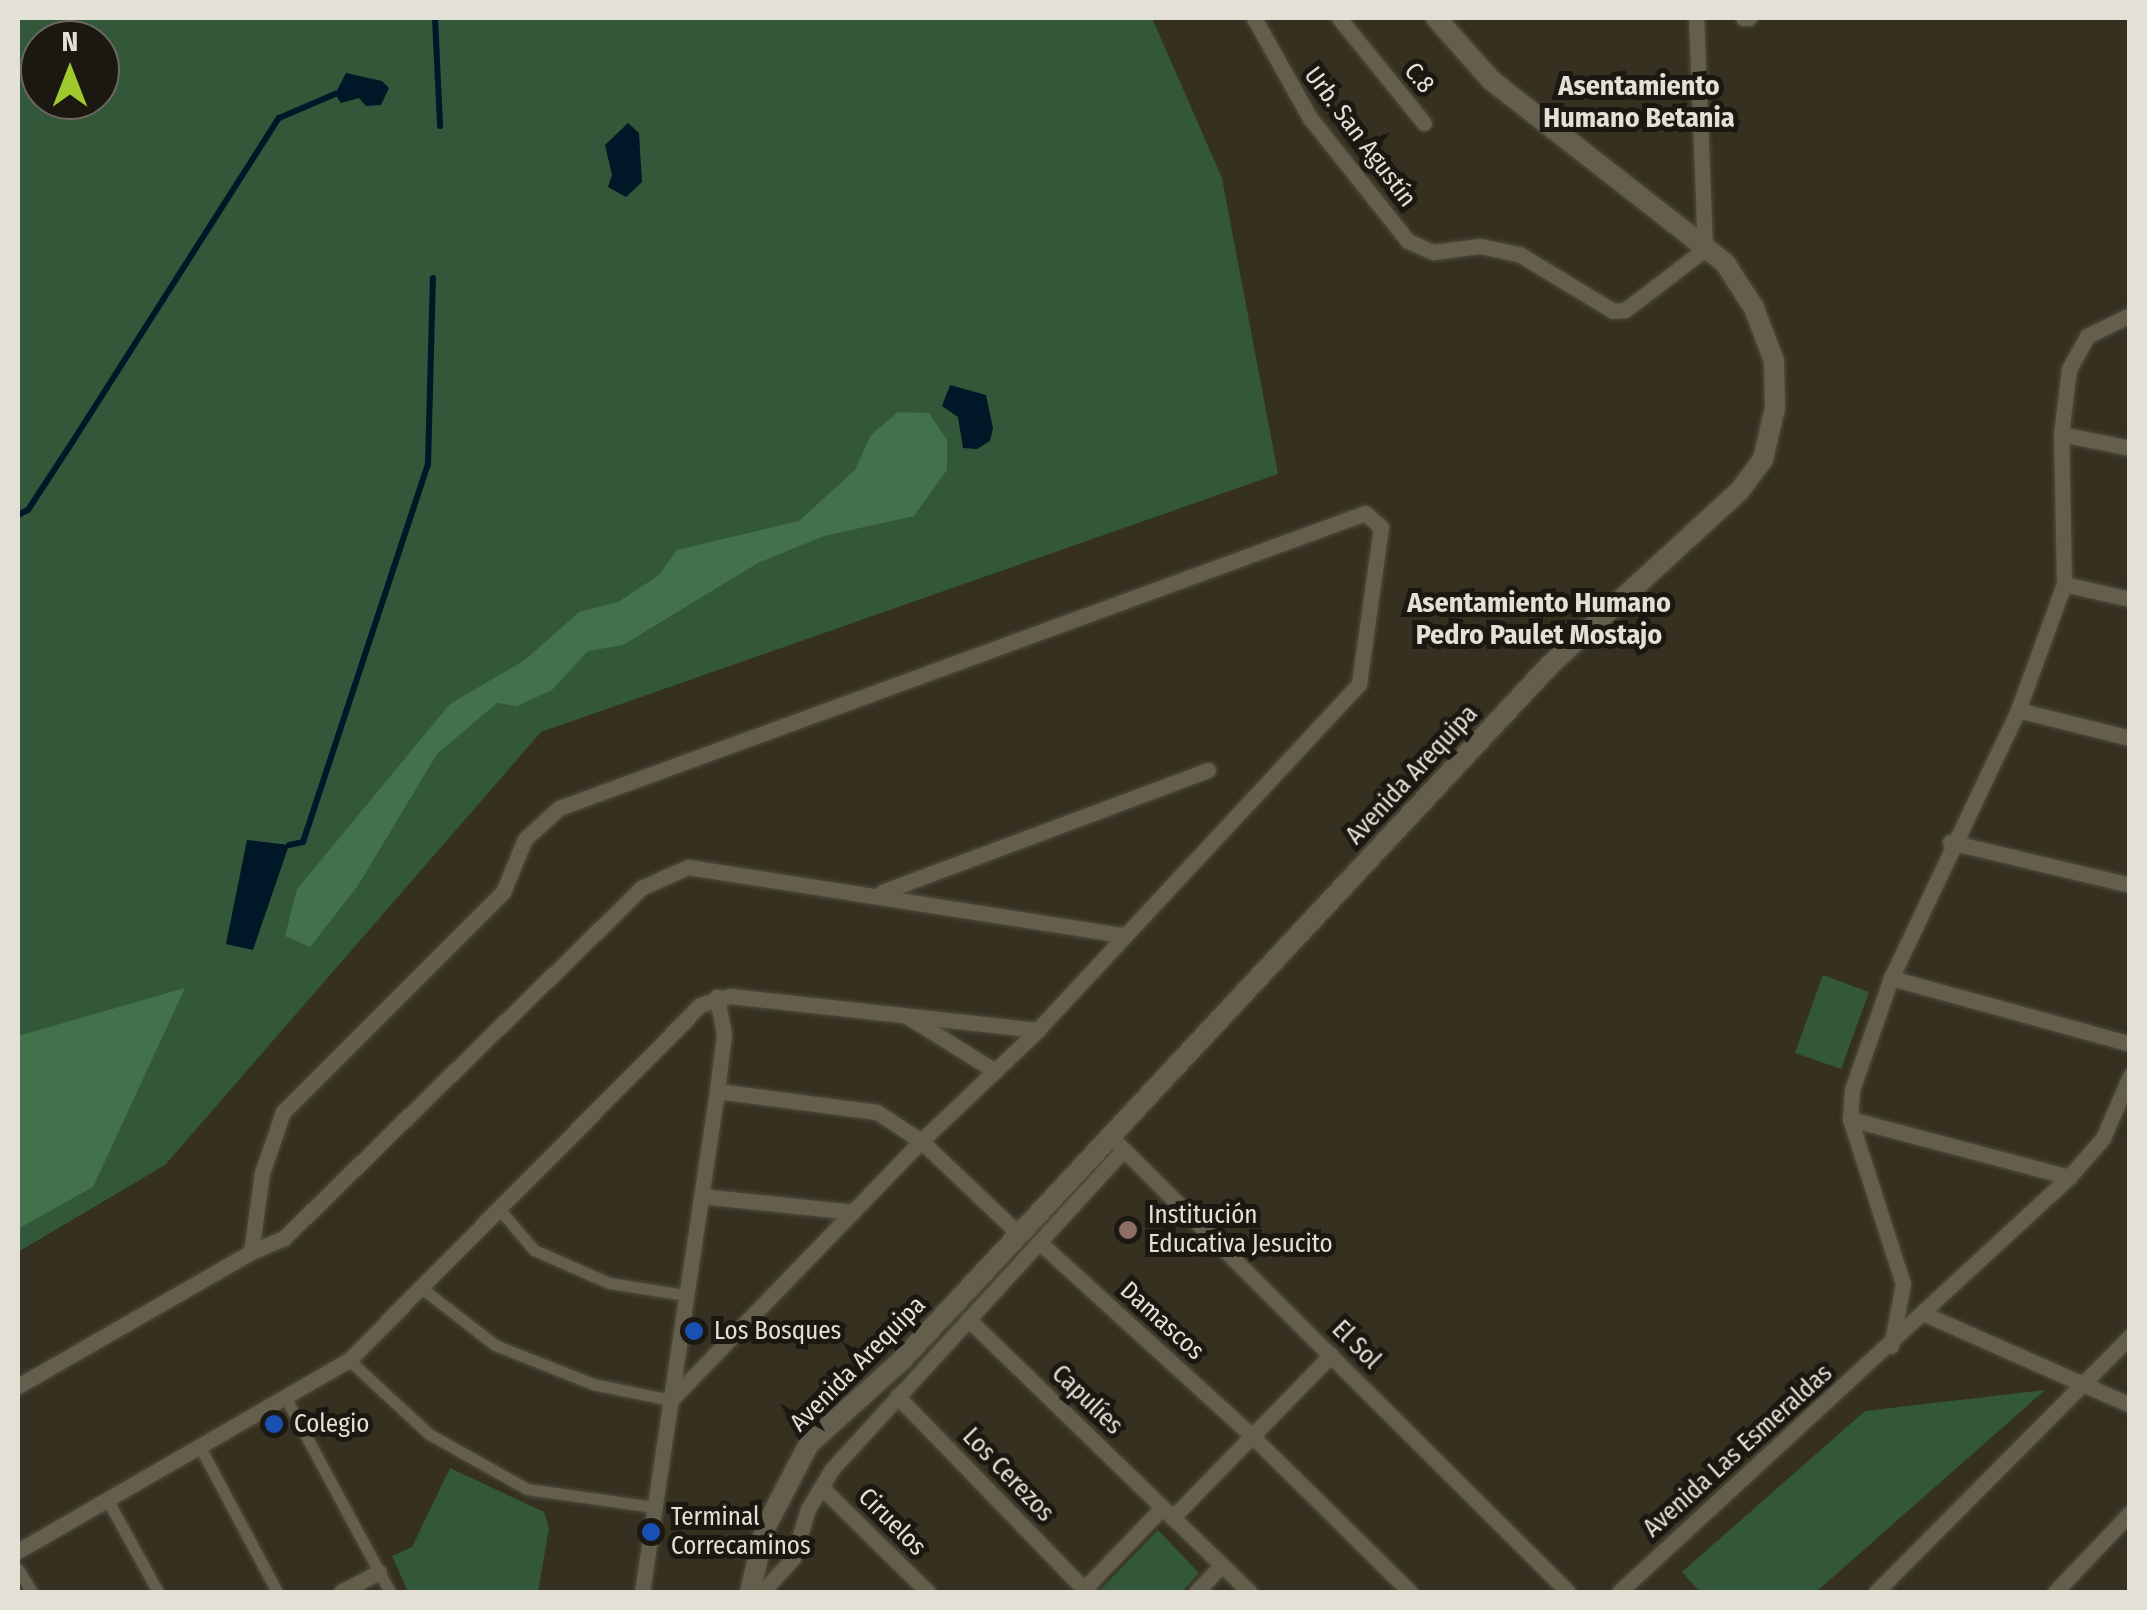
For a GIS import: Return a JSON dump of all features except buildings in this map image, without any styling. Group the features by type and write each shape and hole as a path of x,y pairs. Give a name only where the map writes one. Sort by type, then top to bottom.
{"street":[{"name":"Urb. San Agustín","path":"1254,18 1310,118 1408,242 1433,252 1454,249 1518,254 1613,311 1625,310 1705,249"},
{"name":"C.8","path":"1339,18 1424,123"},
{"name":"Avenida Arequipa","path":"750,1592 766,1528 809,1444 1029,1238 1550,665 1740,490 1763,458 1775,408 1774,361 1754,308 1724,263 1491,80 1436,18"},
{"path":"1696,18 1705,249"},
{"path":"1891,1346 1902,1284 1850,1119 1866,1037 1950,842 2018,710 2064,584 2061,434 2070,369 2087,336 2130,315"},
{"path":"2061,434 2130,448"},
{"path":"251,1252 262,1173 283,1112 504,892 526,839 559,808 1365,513 1382,527 1359,684 1038,1030 921,1141 671,1400"},
{"path":"2064,584 2130,599"},
{"path":"2018,710 2130,738"},
{"path":"878,894 1208,770"},
{"path":"1950,842 2130,885"},
{"path":"18,1386 251,1252 284,1238 642,888 688,867 1123,935"},
{"path":"1891,978 2130,1044"},
{"path":"18,1551 349,1360 424,1290 499,1208 700,1005 717,997 1038,1030"},
{"path":"642,1592 717,1091 724,1034 717,997"},
{"path":"906,1016 995,1071"},
{"path":"2130,1076 2103,1138 2070,1177 1928,1315 2078,1386 2130,1405"},
{"name":"Damascos","path":"717,1091 876,1112 921,1141 1252,1436 1410,1592"},
{"path":"1850,1119 2070,1177"},
{"name":"El Sol","path":"1116,1142 1568,1592"},
{"path":"701,1196 853,1212"},
{"path":"499,1208 534,1250 609,1283 686,1295"},
{"path":"771,1589 793,1558 821,1487 968,1319 1029,1238"},
{"path":"424,1290 495,1345 593,1384 671,1400"},
{"name":"Avenida Las Esmeraldas","path":"1620,1592 1928,1315"},
{"name":"Capulíes","path":"968,1319 1250,1592"},
{"path":"1876,1592 2130,1336"},
{"path":"1086,1590 1252,1436 1331,1355"},
{"path":"349,1360 428,1434 527,1489 654,1507"},
{"name":"Los Cerezos","path":"897,1396 1086,1590"},
{"path":"285,1397 390,1592"},
{"path":"200,1447 277,1592"},
{"name":"Ciruelos","path":"821,1487 928,1592"},
{"path":"108,1502 158,1592"},
{"path":"2056,1592 2130,1513"},
{"path":"1196,1592 1221,1566"},
{"path":"18,1569 32,1592"},
{"path":"341,1592 379,1572"}],"green space":[{"path":"18,18 1152,18 1222,178 1278,474 541,732 165,1165 18,1252"},
{"path":"898,412 929,413 947,440 947,470 914,516 824,536 758,563 623,645 588,651 552,690 517,706 497,703 437,754 357,887 310,947 285,936 297,889 450,704 525,660 579,612 618,602 658,576 677,550 799,521 855,470 871,435"},
{"path":"1823,975 1869,992 1841,1069 1795,1053"},
{"path":"185,988 93,1187 18,1229 18,1036"},
{"path":"2045,1390 1816,1592 1700,1592 1682,1572 1865,1411"},
{"path":"450,1468 544,1512 549,1528 538,1592 408,1592 392,1556 412,1547"},
{"path":"1158,1530 1199,1573 1182,1592 1098,1592"}],"water":[{"path":"346,73 382,81 389,88 381,105 366,106 359,98 341,103 335,94"},
{"path":"628,123 639,133 642,182 626,197 608,187 612,175 605,145"},
{"path":"950,385 986,395 993,428 990,441 977,449 963,448 958,417 942,406"},
{"path":"247,840 289,845 253,950 226,944"}],"waterway":[{"path":"435,18 440,126"},
{"path":"18,515 28,510 279,118 335,94"},
{"path":"289,845 303,842 428,465 433,278"}],"place":[{"name":"Institución Educativa Jesucito","path":"1128,1230"},
{"name":"Los Bosques","path":"694,1331"},
{"name":"Colegio","path":"274,1424"},
{"name":"Terminal Correcaminos","path":"651,1532"}],"district":[{"name":"Asentamiento Humano Betania","path":"1639,102"},
{"name":"Asentamiento Humano Pedro Paulet Mostajo","path":"1539,619"}]}
